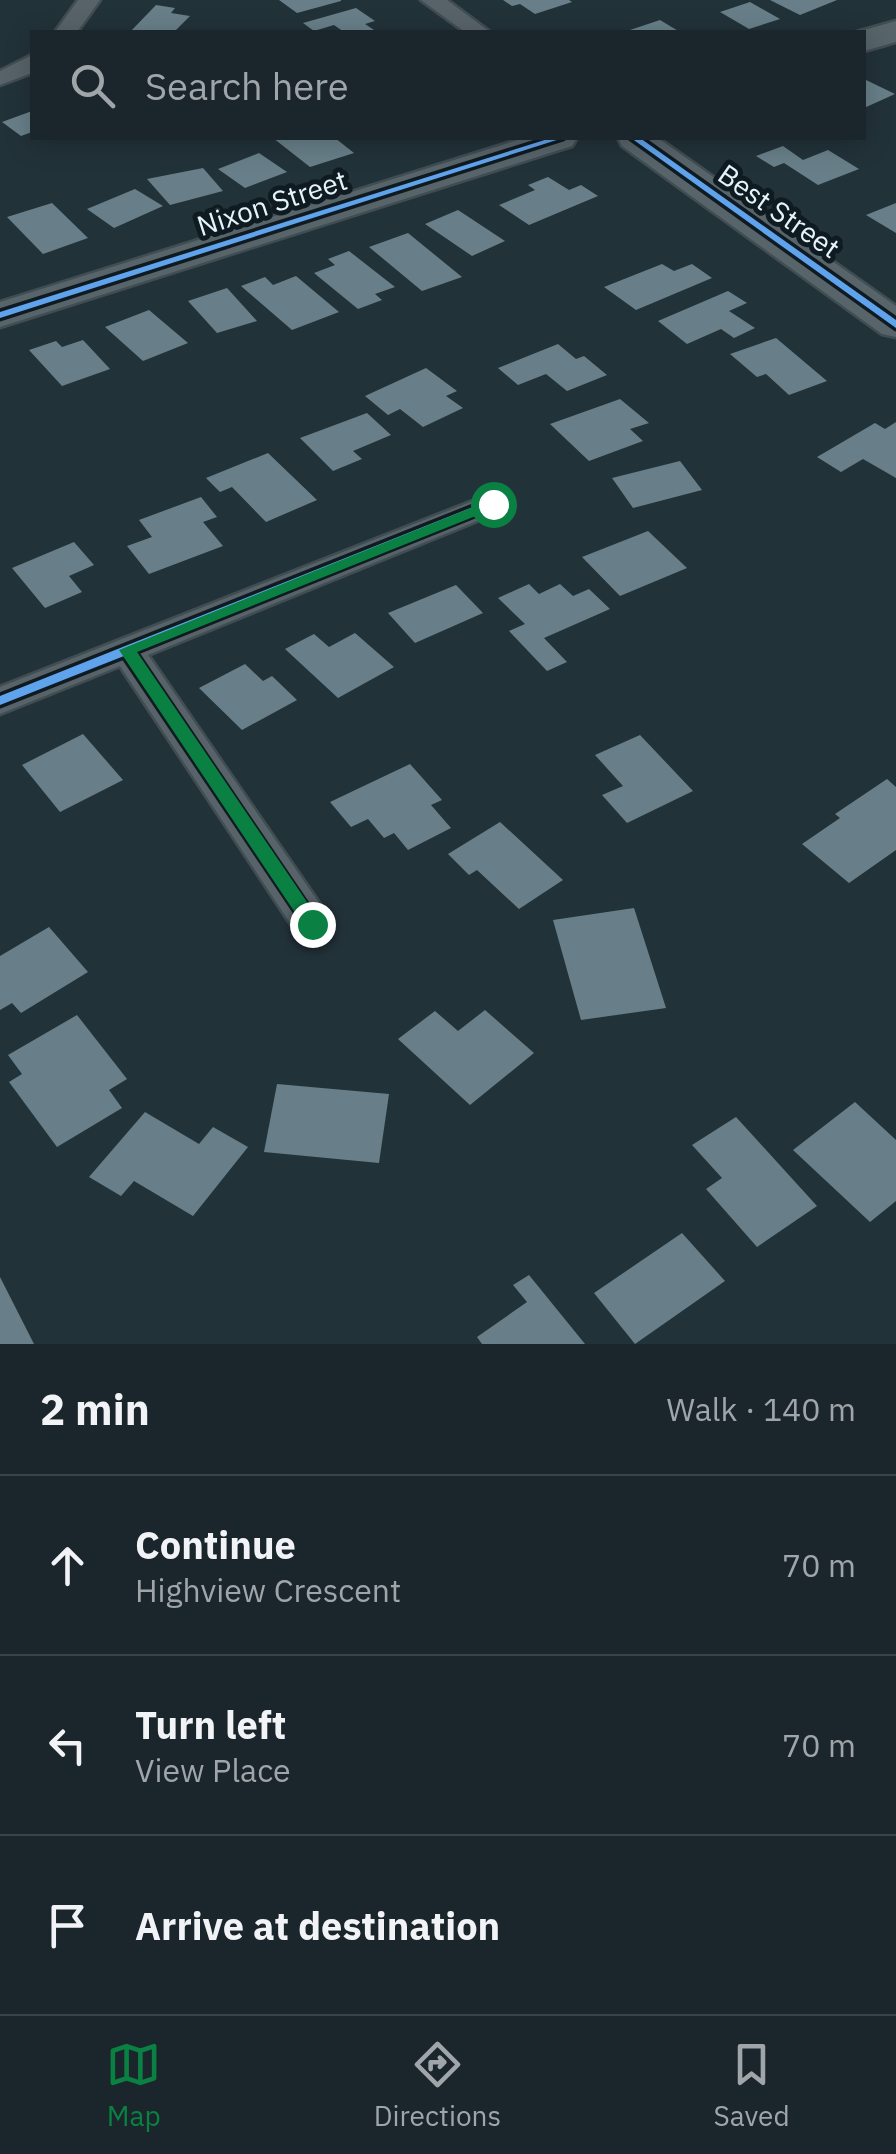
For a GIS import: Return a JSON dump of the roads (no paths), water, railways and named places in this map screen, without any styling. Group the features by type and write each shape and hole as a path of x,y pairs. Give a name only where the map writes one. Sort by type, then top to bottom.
{"street":[{"path":"67,30 89,0"},
{"path":"432,0 476,30"},
{"path":"866,40 896,31"},
{"path":"0,78 30,63"},
{"name":"Nixon Street","path":"0,316 552,140"},
{"name":"Best Street","path":"638,140 896,325"},
{"path":"0,701 493,504"},
{"path":"127,650 312,924"}]}
